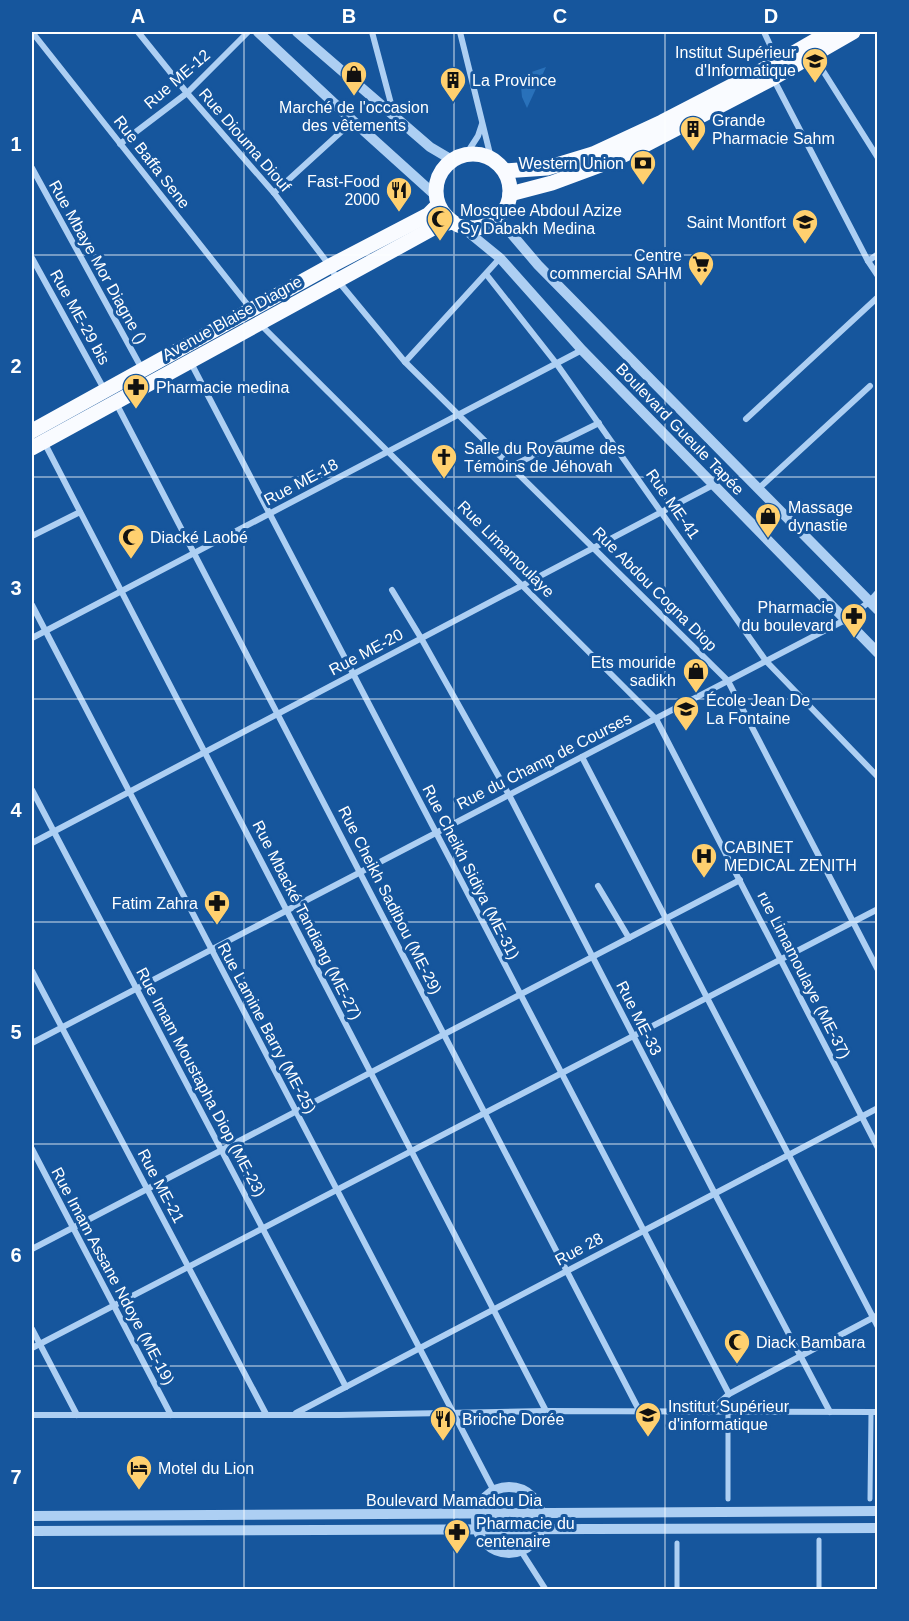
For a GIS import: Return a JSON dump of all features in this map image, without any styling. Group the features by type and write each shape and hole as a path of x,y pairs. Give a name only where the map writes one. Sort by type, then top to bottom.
{"main road":[{"path":"505,171 547,168 592,154 662,122 778,62 830,32"},
{"path":"510,194 552,183 606,163 773,78 852,32"},
{"path":"467,153 491,158 505,171 510,194 506,207 498,218 489,224 478,228 457,224 437,200 439,175 452,160 467,153"},
{"name":"Avenue Blaise Diagne","path":"32,431 142,369 338,281 399,239 428,215 437,200"},
{"name":"Avenue Blaise Diagne","path":"38,445 190,362 330,266 437,226 457,224"}],"street":[{"name":"Rue Baffa Sene","path":"32,32 256,316"},
{"name":"Rue Diouma Diouf","path":"138,32 187,93 274,193 330,266 338,281"},
{"name":"Rue ME-12","path":"120,144 187,93 248,32"},
{"path":"258,32 437,200"},
{"path":"297,32 430,147 452,160"},
{"path":"372,32 394,116"},
{"path":"460,32 491,158"},
{"path":"764,32 778,62"},
{"path":"813,55 878,158"},
{"path":"773,78 868,261 878,276"},
{"path":"274,193 352,121"},
{"path":"467,153 478,136 482,123"},
{"name":"Rue Mbaye Mor Diagne ()","path":"32,168 142,369"},
{"name":"Boulevard Gueule Tapée","path":"498,218 531,258 873,606"},
{"name":"Boulevard Gueule Tapée","path":"457,224 500,258 582,350 878,653"},
{"path":"868,261 878,254"},
{"name":"Rue ME-29 bis","path":"32,258 105,390"},
{"path":"405,362 500,258"},
{"name":"Rue ME-41","path":"486,274 556,363 766,662 878,777"},
{"name":"Rue Abdou Cogna Diop","path":"338,281 405,362 728,681 878,970"},
{"path":"746,418 878,297"},
{"name":"Rue Limamoulaye","path":"256,316 656,718"},
{"name":"Rue ME-18","path":"32,638 582,350"},
{"name":"Rue Cheikh Sidiya (ME-31)","path":"190,362 729,1394"},
{"path":"757,489 870,386"},
{"name":"Rue Cheikh Sadibou (ME-29)","path":"116,401 640,1412"},
{"path":"512,466 599,423"},
{"name":"Rue Mbacké Tandiang (ME-27)","path":"38,445 80,512 546,1412"},
{"name":"Rue ME-20","path":"32,843 713,485"},
{"path":"32,536 80,512"},
{"name":"Rue ME-33","path":"392,590 509,795 830,1412"},
{"name":"Rue du Champ de Courses","path":"32,1043 873,606 878,592"},
{"name":"Rue Lamine Barry (ME-25)","path":"32,605 494,1491"},
{"name":"rue Limamoulaye (ME-37)","path":"656,718 878,1148"},
{"path":"582,757 706,998 875,1316 878,1327"},
{"name":"Rue Imam Moustapha Diop (ME-23)","path":"32,790 346,1387"},
{"path":"32,1249 740,880"},
{"path":"598,886 629,938"},
{"path":"32,1348 878,909"},
{"name":"Rue ME-21","path":"32,971 266,1414"},
{"name":"Rue 28","path":"294,1414 878,1108"},
{"name":"Rue Imam Assane Ndoye (ME-19)","path":"32,1149 171,1415"},
{"path":"709,1412 729,1394 875,1316"},
{"path":"32,1329 77,1416"},
{"path":"32,1415 874,1412 870,1499"},
{"path":"728,1413 728,1499"},
{"path":"509,1487 524,1491 535,1500 541,1514 540,1529 531,1544 521,1551 507,1553 494,1549 484,1542 478,1529 477,1515 483,1501 494,1491 509,1487"},
{"name":"Boulevard Mamadou Dia","path":"32,1516 878,1511"},
{"name":"Boulevard Mamadou Dia","path":"32,1531 878,1528"},
{"path":"819,1540 819,1590"},
{"path":"676,1543 677,1590"},
{"path":"521,1551 545,1589"}],"shaded area":[{"path":"546,67 527,108 522,97 520,76"}],"place":[{"name":"Institut Supérieur d'Informatique","path":"815,84"},
{"name":"Marché de l'occasion des vêtements","path":"354,97"},
{"name":"La Province","path":"453,103"},
{"name":"Grande Pharmacie Sahm","path":"693,152"},
{"name":"Western Union","path":"643,186"},
{"name":"Fast-Food 2000","path":"399,213"},
{"name":"Mosquee Abdoul Azize Sy Dabakh Medina","path":"440,242"},
{"name":"Saint Montfort","path":"805,245"},
{"name":"Centre commercial SAHM","path":"701,287"},
{"name":"Pharmacie medina","path":"136,410"},
{"name":"Salle du Royaume des Témoins de Jéhovah","path":"444,480"},
{"name":"Massage dynastie","path":"768,539"},
{"name":"Diacké Laobé","path":"131,560"},
{"name":"Pharmacie du boulevard","path":"854,639"},
{"name":"Ets mouride sadikh","path":"696,694"},
{"name":"École Jean De La Fontaine","path":"686,732"},
{"name":"CABINET MEDICAL ZENITH","path":"704,879"},
{"name":"Fatim Zahra","path":"217,926"},
{"name":"Diack Bambara","path":"737,1365"},
{"name":"Institut Supérieur d'informatique","path":"648,1438"},
{"name":"Brioche Dorée","path":"443,1442"},
{"name":"Motel du Lion","path":"139,1491"},
{"name":"Pharmacie du centenaire","path":"457,1555"}]}
